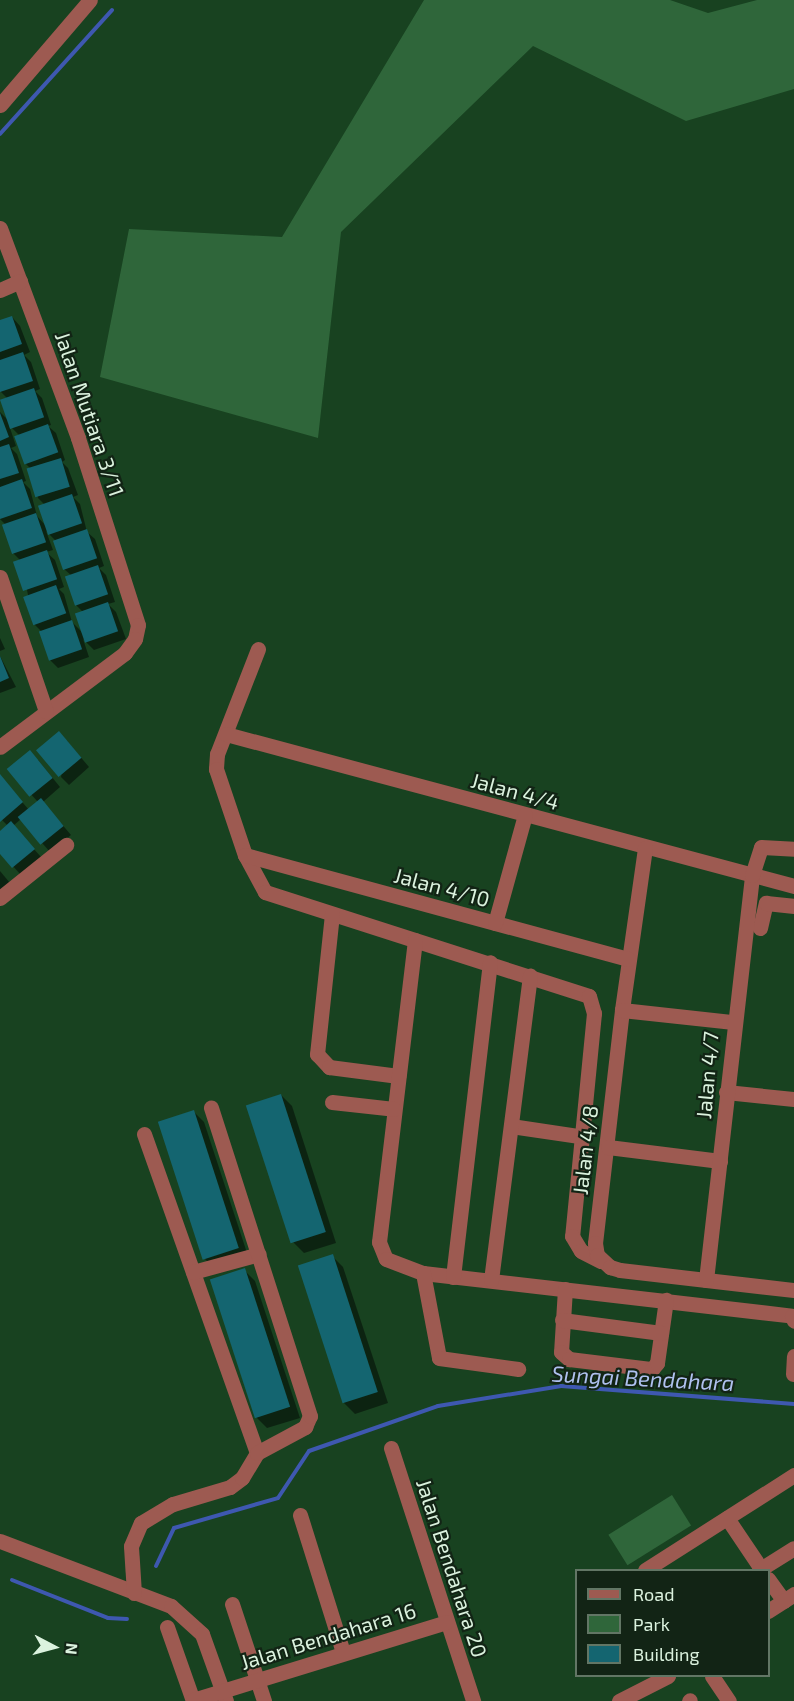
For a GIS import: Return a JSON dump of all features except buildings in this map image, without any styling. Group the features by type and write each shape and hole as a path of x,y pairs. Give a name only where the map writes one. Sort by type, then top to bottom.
{"street":[{"path":"0,105 90,0"},
{"name":"Jalan Mutiara 3/11","path":"0,228 78,438 136,615 137,631 132,647 46,711"},
{"path":"0,290 20,281"},
{"path":"0,577 46,711 0,747"},
{"path":"258,649 225,734 216,769 245,855 265,892 583,991 592,1002 572,1236 581,1251 620,1270 794,1290"},
{"name":"Jalan 4/4","path":"225,734 794,886"},
{"path":"495,923 525,815"},
{"name":"Jalan 4/7","path":"706,1280 733,1022 757,918 752,875 760,847 766,844 794,849"},
{"path":"0,898 66,845"},
{"name":"Jalan 4/8","path":"601,1261 595,1243 608,1147 628,959 645,848"},
{"name":"Jalan 4/10","path":"245,855 628,959"},
{"path":"757,918 766,903 794,906"},
{"path":"332,914 317,1054 329,1067 398,1076"},
{"path":"414,940 379,1242 386,1259 423,1273 792,1316 794,1321"},
{"path":"453,1277 490,962"},
{"path":"491,1281 530,975"},
{"path":"622,1010 733,1022"},
{"path":"726,1092 794,1099"},
{"path":"332,1102 394,1109"},
{"path":"134,1593 131,1546 141,1523 173,1504 230,1487 242,1478 257,1453 305,1427 310,1416 211,1107"},
{"path":"511,1126 579,1136"},
{"path":"144,1134 257,1453"},
{"path":"608,1147 720,1161"},
{"path":"193,1272 259,1254"},
{"path":"423,1273 439,1358 518,1369"},
{"path":"565,1289 561,1352 569,1359 586,1362 652,1369 657,1363 666,1300"},
{"path":"562,1320 661,1333"},
{"path":"793,1374 794,1356"},
{"name":"Jalan Bendahara 20","path":"391,1448 473,1701"},
{"path":"647,1569 794,1475"},
{"path":"300,1515 343,1652"},
{"path":"727,1518 761,1569"},
{"path":"1,1544 171,1606 202,1634 224,1696"},
{"path":"767,1569 794,1548"},
{"path":"770,1579 789,1598 770,1610"},
{"path":"232,1604 264,1701"},
{"name":"Jalan Bendahara 16","path":"193,1701 224,1696 257,1679 446,1622"},
{"path":"167,1627 193,1701"},
{"path":"619,1701 666,1677"},
{"path":"713,1677 729,1701"}],"green space":[{"path":"424,0 670,0 708,13 757,0 794,0 794,89 686,121 533,46 341,232 318,438 100,377 129,229 282,237"},
{"path":"672,1495 691,1526 627,1565 608,1535"}],"waterway":[{"path":"0,134 112,10"},
{"name":"Sungai Bendahara","path":"156,1566 174,1528 278,1498 309,1451 438,1406 561,1386 794,1404"},
{"name":"Sungai Bendahara","path":"12,1580 108,1618 127,1619"}]}
